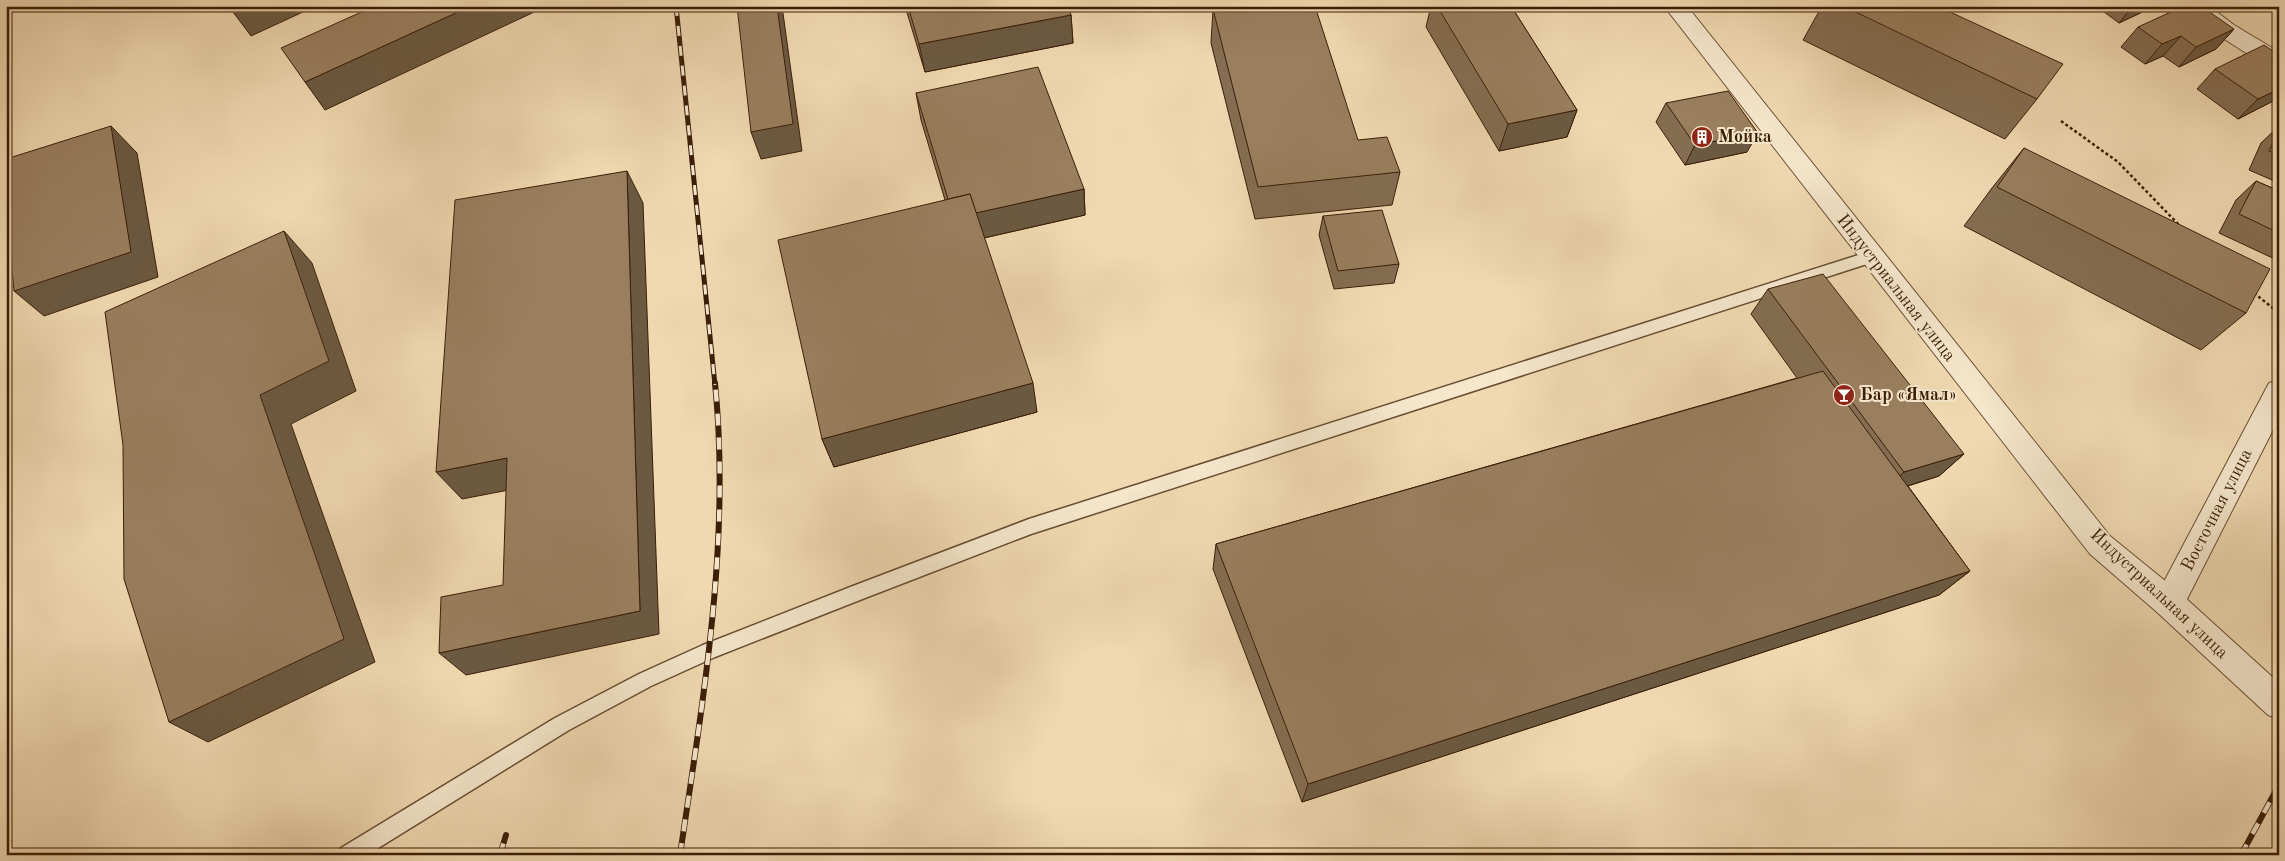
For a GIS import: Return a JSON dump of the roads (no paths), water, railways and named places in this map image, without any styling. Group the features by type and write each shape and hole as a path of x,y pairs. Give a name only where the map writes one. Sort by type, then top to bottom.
{"street":[{"name":"Индустриальная улица","path":"1676,6 1871,257 2100,545 2169,603 2279,704"},
{"path":"2194,6 2226,30 2279,63"},
{"name":"Восточная улица","path":"2169,603 2279,391"}],"lane":[{"path":"348,855 562,724 645,680 709,651 815,609 1029,527 1871,257"}],"railway":[{"path":"676,6 715,385"},
{"path":"680,855 705,679 717,561 720,502 715,383"},
{"path":"2241,855 2279,785"},
{"path":"500,855 506,835"}],"place":[{"name":"Мойка","path":"1702,137"},
{"name":"Бар «Ямал»","path":"1844,395"}]}
